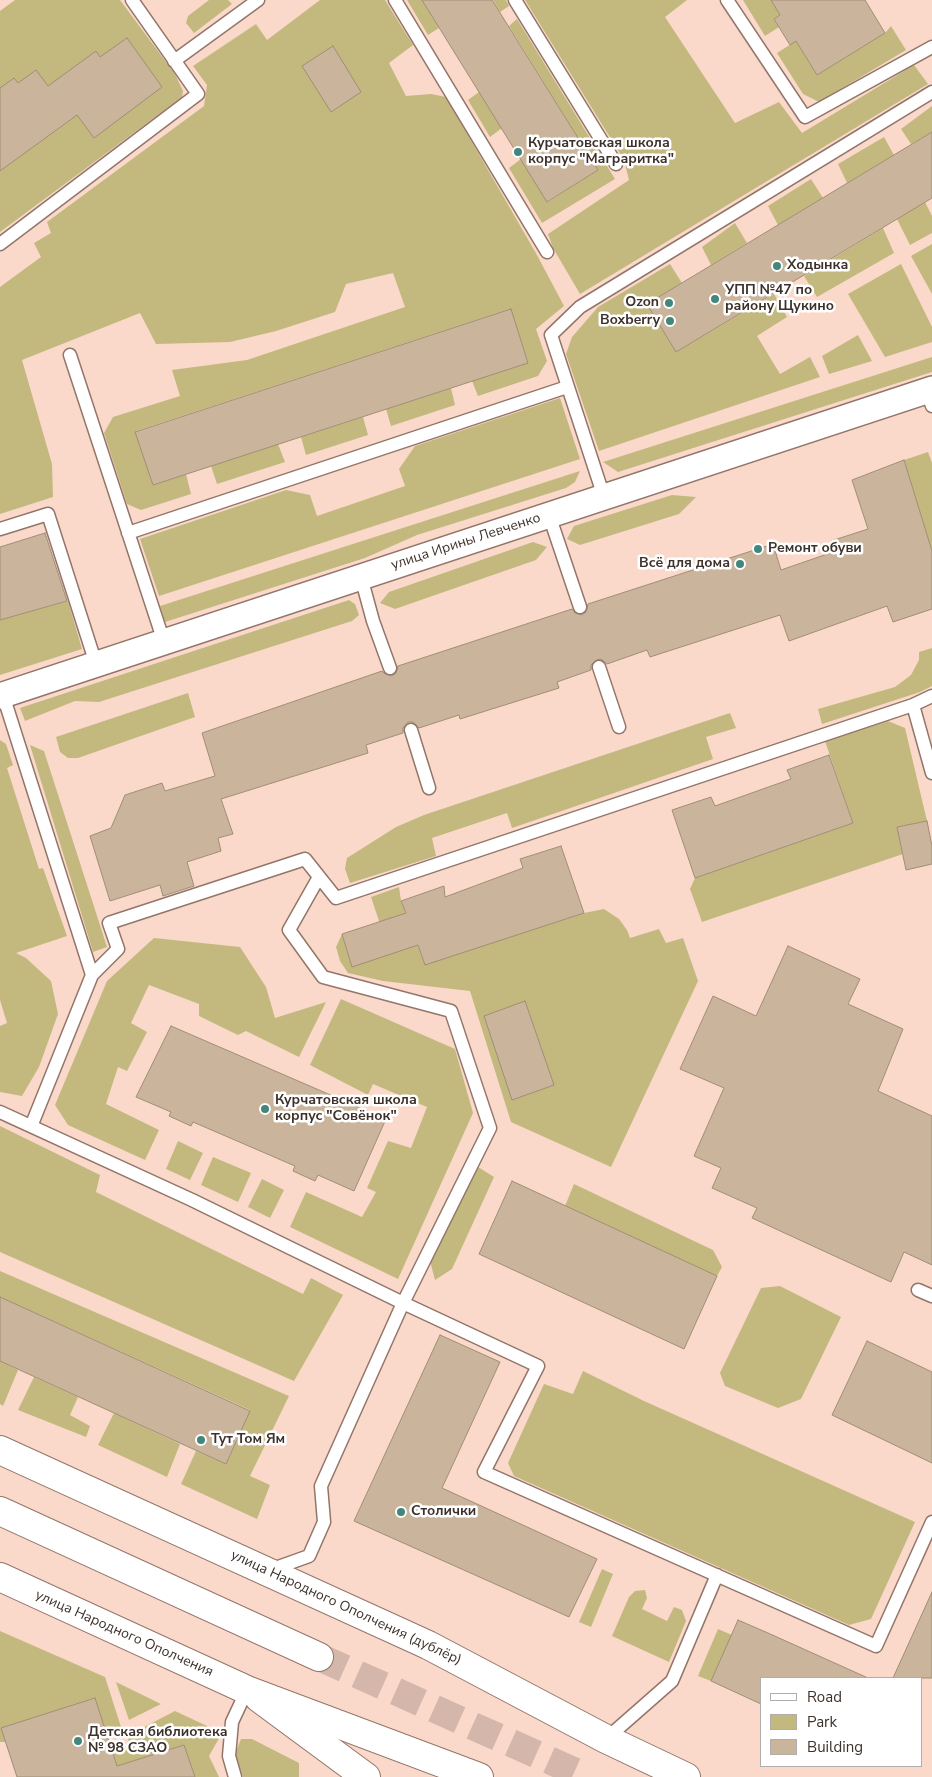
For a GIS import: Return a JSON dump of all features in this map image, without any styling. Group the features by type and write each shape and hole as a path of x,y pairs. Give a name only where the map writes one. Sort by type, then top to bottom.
{"street":[{"name":"улица Ирины Левченко","path":"2,695 604,497 930,395"},
{"name":"улица Народного Ополчения (дублёр)","path":"0,1450 428,1645 606,1739 686,1777"},
{"path":"0,1511 319,1657"},
{"name":"улица Народного Ополчения","path":"0,1577 247,1690"},
{"path":"247,1690 366,1777"},
{"path":"247,1690 479,1777"}],"lane":[{"path":"0,244 198,94 132,0"},
{"path":"174,60 258,0"},
{"path":"395,0 547,252"},
{"path":"515,0 616,164"},
{"path":"728,0 806,117 932,47"},
{"path":"604,497 566,387 551,335 580,307 932,92"},
{"path":"70,354 164,642"},
{"path":"128,533 566,387"},
{"path":"0,529 48,514 96,664"},
{"path":"549,515 580,607"},
{"path":"361,577 373,622 390,668"},
{"path":"599,667 619,727"},
{"path":"2,695 92,975"},
{"path":"32,1124 92,975 118,949 109,923 305,859 336,898 913,705 932,696"},
{"path":"913,705 932,773"},
{"path":"411,730 429,788"},
{"path":"267,1571 309,1556 324,1522 321,1486 403,1303 490,1128 451,1011 323,977 289,930 319,877"},
{"path":"0,1112 32,1124 538,1366 484,1472 876,1646 932,1522"},
{"path":"918,1290 932,1296"},
{"path":"606,1739 672,1681 717,1575"},
{"path":"235,1777 229,1756 232,1722 247,1690"}],"green space":[{"path":"15,0 120,0 175,74 183,91 182,97 0,232 0,11"},
{"path":"209,0 228,0 232,4 194,33 186,23 188,16"},
{"path":"320,0 385,0 413,45 389,63 406,96 431,94 446,97 537,255 564,306 536,329 547,361 538,376 478,396 472,381 528,362 510,309 136,431 153,485 186,474 191,494 141,510 127,504 104,433 113,417 180,396 172,370 247,360 405,307 393,273 346,284 335,312 276,331 230,342 156,344 140,313 22,360 52,464 53,497 0,514 0,287 41,257 34,243 51,233 47,222 204,106 207,85 193,66 256,24 267,40"},
{"path":"407,0 422,0 439,28 428,35"},
{"path":"493,0 506,0 509,6 500,12"},
{"path":"525,0 687,0 665,17 735,123 779,102 802,133 914,65 928,84 580,294 553,248 548,234 629,180 624,160"},
{"path":"743,0 771,0 780,15 774,19 779,27 765,36"},
{"path":"517,19 615,179 542,223 509,168 521,159 548,202 598,170 509,26"},
{"path":"891,26 906,50 819,102 803,94 777,53 796,41 817,75 885,33"},
{"path":"479,92 502,128 490,137 468,100"},
{"path":"932,106 932,132 911,144 901,129"},
{"path":"884,137 894,155 847,183 838,164"},
{"path":"811,179 823,198 778,225 768,206"},
{"path":"925,202 932,216 932,233 910,245 897,219"},
{"path":"735,223 747,243 711,265 702,247"},
{"path":"883,228 894,253 817,297 804,276"},
{"path":"932,244 932,294 911,256"},
{"path":"670,264 682,283 647,304 676,352 774,294 787,317 757,336 780,374 810,357 820,377 599,451 566,354 572,337 598,307"},
{"path":"901,264 932,327 932,342 885,357 848,294"},
{"path":"858,335 872,361 829,374 822,356"},
{"path":"932,357 932,372 618,472 603,462"},
{"path":"451,388 455,405 391,426 386,409"},
{"path":"560,398 580,459 159,596 140,539 286,490 310,495 317,516 405,486 399,469 415,446"},
{"path":"363,417 368,435 306,455 301,437"},
{"path":"278,444 285,462 217,484 211,466"},
{"path":"928,452 932,463 932,551 904,460"},
{"path":"580,471 575,482 566,488 417,535 365,558 165,622 160,606"},
{"path":"672,495 696,497 679,514 580,545 567,539 574,526"},
{"path":"533,542 547,547 536,560 395,609 380,603 389,592"},
{"path":"349,600 355,604 359,615 352,621 99,702 75,701 25,721 20,708"},
{"path":"68,601 82,649 0,675 0,620"},
{"path":"932,648 932,686 920,692 822,724 818,709 895,687 911,675 919,660 919,652"},
{"path":"188,693 195,717 78,758 68,758 60,752 56,737"},
{"path":"730,713 736,728 706,737 713,759 512,828 507,813 432,838 436,856 350,883 345,869 347,858 396,827 424,815"},
{"path":"888,721 905,728 927,821 897,827 903,854 702,922 690,889 695,878 853,823 825,741"},
{"path":"0,740 6,744 13,765 7,768 39,869 43,868 67,936 16,953 26,958 51,981 58,1014 39,1067 22,1096 0,1092 0,1026 7,1023 0,1000"},
{"path":"30,745 44,751 107,947 93,952"},
{"path":"399,887 401,901 425,964 584,913 604,909 619,919 630,938 659,929 666,943 683,938 698,981 611,1167 511,1122 470,991 383,981 348,973 340,961 336,947 342,934 352,966 383,933 371,897"},
{"path":"154,938 240,947 266,987 275,1018 326,1002 299,1057 246,1031 238,1035 199,1016 199,1004 149,985 131,1023 147,1032 127,1071 118,1067 106,1104 159,1130 145,1160 68,1125 55,1105 107,981"},
{"path":"341,999 455,1049 473,1113 398,1279 290,1227 306,1192 362,1217 376,1192 367,1188 388,1141 411,1148 427,1107 373,1084 368,1095 310,1065"},
{"path":"0,1126 100,1175 96,1192 303,1294 311,1278 343,1295 294,1381 0,1252"},
{"path":"178,1141 203,1153 190,1180 166,1169"},
{"path":"213,1157 251,1173 238,1202 201,1185"},
{"path":"478,1167 494,1177 452,1269 435,1280 430,1261"},
{"path":"262,1179 284,1190 270,1218 248,1207"},
{"path":"574,1184 713,1250 722,1267 717,1276 565,1206"},
{"path":"0,1271 289,1396 250,1476 270,1485 257,1519 181,1484 196,1451 226,1464 250,1410 0,1297"},
{"path":"780,1286 841,1317 801,1399 778,1408 725,1386 720,1373 761,1288"},
{"path":"0,1361 18,1370 3,1406 0,1404"},
{"path":"583,1371 644,1401 915,1522 871,1619 849,1625 514,1476 508,1463 544,1384 573,1394"},
{"path":"34,1377 78,1397 70,1415 90,1426 86,1437 18,1410"},
{"path":"114,1413 180,1444 167,1477 98,1445"},
{"path":"602,1569 613,1574 591,1627 579,1622"},
{"path":"645,1590 647,1598 642,1609 667,1621 674,1607 682,1610 686,1621 669,1662 612,1636 629,1597 635,1591"},
{"path":"718,1629 732,1635 711,1681 698,1676"},
{"path":"0,1631 105,1677 121,1727 106,1732 95,1698 2,1728 6,1742 0,1742"},
{"path":"116,1682 161,1704 129,1720"},
{"path":"175,1711 222,1733 209,1756 219,1777 195,1777 184,1745 117,1766 113,1754 131,1748 127,1736"},
{"path":"241,1739 252,1739 299,1763 299,1777 243,1777 235,1754"}],"building":[{"path":"422,0 492,0 598,170 547,202"},
{"path":"771,0 865,0 885,33 817,75 796,41 790,45 774,19 780,15"},
{"path":"127,38 162,87 94,138 77,115 0,171 0,88 14,78 18,83 36,70 48,86 96,51 100,57"},
{"path":"333,46 361,92 331,112 302,66"},
{"path":"932,132 932,198 676,352 647,304"},
{"path":"511,309 528,363 153,485 135,432"},
{"path":"904,460 932,551 932,609 893,622 887,606 789,641 780,615 650,657 647,650 607,664 601,659 596,660 591,665 591,670 557,682 559,688 460,719 459,715 419,728 413,722 408,722 403,728 403,733 366,745 368,753 221,799 233,834 218,838 221,851 187,862 194,886 163,896 160,885 110,901 90,836 111,828 125,795 162,783 165,791 215,776 202,733 382,671 392,676 396,673 398,666 572,609 575,613 582,615 586,612 588,604 773,544 781,570 833,552 831,541 868,529 852,480"},
{"path":"45,533 67,601 0,620 0,547"},
{"path":"829,755 853,823 695,878 672,810 711,797 715,806 791,779 787,770"},
{"path":"927,821 932,846 932,864 906,870 897,827"},
{"path":"561,846 584,913 425,965 418,945 352,967 342,934 406,913 401,901 444,886 445,897 523,868 520,859"},
{"path":"788,946 860,979 848,1004 903,1029 878,1091 932,1116 932,1265 904,1252 891,1282 752,1218 757,1208 712,1188 721,1168 694,1156 724,1088 680,1069 713,996 756,1016"},
{"path":"525,1001 554,1085 512,1100 484,1016"},
{"path":"171,1026 386,1119 354,1191 318,1175 315,1181 293,1171 295,1166 193,1122 191,1126 169,1116 171,1112 136,1097"},
{"path":"512,1181 717,1276 684,1349 479,1254"},
{"path":"0,1297 250,1411 226,1464 0,1361"},
{"path":"440,1335 500,1362 442,1488 597,1559 569,1617 354,1521"},
{"path":"867,1341 932,1372 932,1463 832,1415"},
{"path":"932,1592 932,1678 893,1677"},
{"path":"738,1620 866,1677 760,1677 760,1704 711,1681"},
{"path":"95,1698 117,1766 184,1745 195,1777 17,1777 1,1728"}],"tunnel":[{"path":"319,1657 587,1777"}],"place":[{"name":"Курчатовская школа корпус \"Маграритка\"","path":"518,152"},
{"name":"Ходынка","path":"777,266"},
{"name":"УПП №47 по району Щукино","path":"715,299"},
{"name":"Ozon","path":"669,303"},
{"name":"Boxberry","path":"670,321"},
{"name":"Ремонт обуви","path":"758,549"},
{"name":"Всё для дома","path":"740,564"},
{"name":"Курчатовская школа корпус \"Совёнок\"","path":"265,1109"},
{"name":"Тут Том Ям","path":"201,1440"},
{"name":"Столички","path":"401,1512"},
{"name":"Детская библиотека № 98 СЗАО","path":"78,1741"}]}
